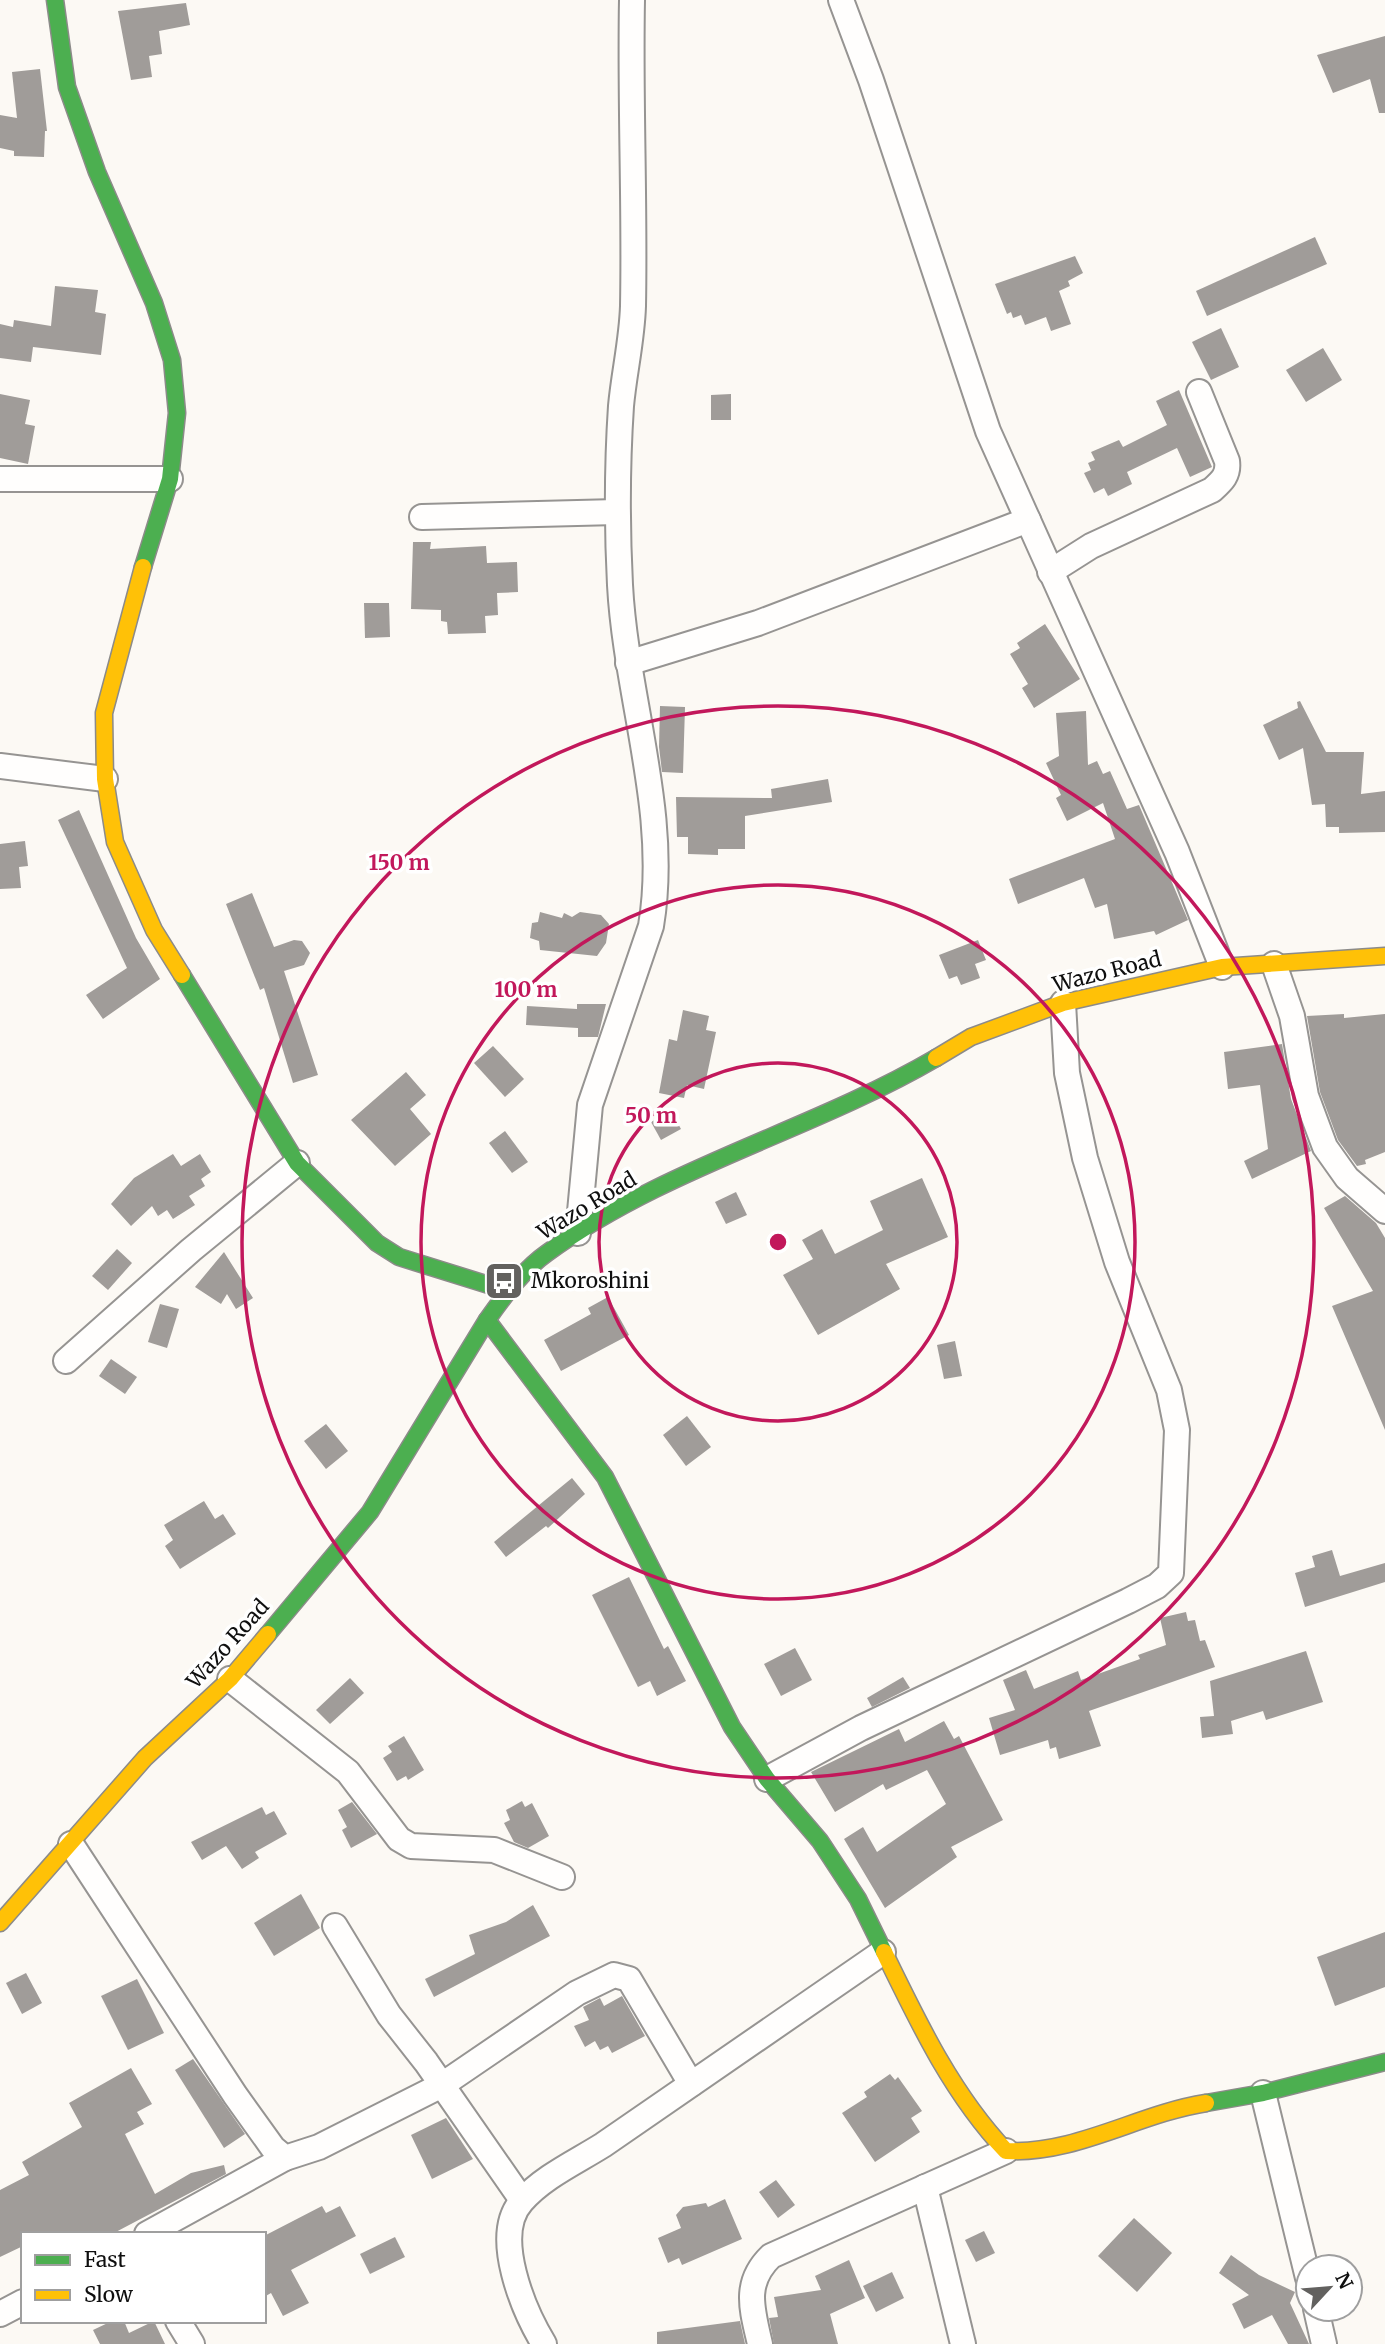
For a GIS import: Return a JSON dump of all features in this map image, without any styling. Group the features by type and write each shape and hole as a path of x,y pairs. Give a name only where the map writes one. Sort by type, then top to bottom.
{"street":[{"path":"55,0 67,87 97,172 154,303 172,360 177,413 170,479 128,617 104,713 105,779 115,842 154,930 297,1164 377,1243 399,1257 508,1291"},
{"path":"578,1233 590,1105 651,926 656,898 649,793 628,663 620,589 617,512 621,405 633,309 630,114 632,0"},
{"path":"841,0 871,80 925,249 988,431 1177,852 1222,967"},
{"path":"1051,572 1091,547 1212,490 1223,480 1228,469 1227,461 1199,392"},
{"path":"0,479 170,479"},
{"path":"422,517 617,512"},
{"path":"628,663 758,623 1027,520"},
{"path":"0,766 105,779"},
{"name":"Wazo Road","path":"0,1923 145,1758 230,1679 370,1512 487,1320 508,1291 545,1254 665,1184 886,1087 971,1037 1063,1003 1222,967 1385,956"},
{"path":"1274,964 1292,1016 1306,1096 1321,1138 1347,1178 1385,1212"},
{"path":"767,1780 861,1728 1128,1601 1157,1586 1171,1573 1177,1430 1169,1391 1117,1262 1085,1158 1067,1073 1063,1003"},
{"path":"66,1361 191,1250 297,1164"},
{"path":"487,1320 605,1477 732,1727 767,1780 820,1841 858,1899 925,2037 980,2124 1006,2151"},
{"path":"230,1679 348,1772 399,1839 411,1846 494,1850 562,1877"},
{"path":"71,1844 234,2095 273,2148 285,2158"},
{"path":"335,1926 389,2015 442,2085 522,2200"},
{"path":"544,2344 531,2324 509,2249 509,2231 522,2200 555,2174 883,1952"},
{"path":"152,2232 285,2158 320,2147 442,2085 577,1993 601,1980 621,1975 632,1984 691,2084"},
{"path":"760,2344 752,2309 752,2287 758,2269 771,2256 1006,2151 1030,2152 1076,2144 1197,2104 1263,2093 1385,2062"},
{"path":"1263,2093 1302,2253"},
{"path":"925,2187 962,2344"},
{"path":"0,2314 21,2303"},
{"path":"179,2323 192,2344"},
{"path":"1319,2323 1324,2344"}],"building":[{"path":"186,3 190,25 159,31 162,54 149,56 152,77 131,80 118,11"},
{"path":"1385,36 1385,113 1379,113 1370,79 1333,93 1317,55"},
{"path":"40,69 47,131 44,157 14,156 14,151 0,148 0,115 17,118 12,72"},
{"path":"1315,237 1327,264 1207,316 1196,291"},
{"path":"1075,256 1083,273 1068,281 1070,286 1059,291 1071,324 1051,331 1046,317 1025,325 1021,315 1013,318 1011,312 1007,314 995,284"},
{"path":"55,286 98,290 95,312 106,314 101,355 33,347 31,362 0,358 0,324 13,327 14,320 51,326"},
{"path":"1221,328 1239,367 1211,380 1192,342"},
{"path":"1323,348 1342,380 1306,402 1286,370"},
{"path":"1179,390 1212,467 1190,477 1177,448 1127,472 1132,484 1108,496 1104,488 1094,493 1084,473 1091,470 1088,463 1095,460 1091,452 1119,440 1123,447 1167,425 1156,401"},
{"path":"0,394 30,400 25,424 35,426 28,464 0,458"},
{"path":"731,394 731,420 711,420 711,395"},
{"path":"413,542 431,542 430,549 486,546 487,563 517,562 518,592 497,593 498,615 485,616 486,633 448,634 447,622 441,621 441,610 411,609"},
{"path":"364,603 389,603 390,637 365,638"},
{"path":"1045,624 1080,679 1034,708 1022,688 1028,684 1010,654 1020,648 1017,643"},
{"path":"1300,701 1326,752 1364,752 1361,794 1385,791 1385,832 1339,833 1339,827 1326,827 1325,804 1312,805 1303,748 1279,760 1263,725 1298,708 1297,702"},
{"path":"660,706 685,707 683,773 662,772 659,747"},
{"path":"1086,711 1088,765 1097,761 1103,774 1110,771 1127,809 1139,805 1188,920 1156,935 1154,931 1114,939 1107,904 1095,908 1084,878 1018,904 1009,879 1115,839 1103,803 1067,821 1056,798 1061,795 1046,763 1059,756 1056,713"},
{"path":"828,779 832,802 745,816 745,849 718,849 718,855 688,854 688,837 677,837 676,797 772,798 771,789"},
{"path":"79,810 136,938 160,979 103,1019 86,995 127,968 58,820"},
{"path":"25,841 28,866 19,867 21,888 0,889 0,844"},
{"path":"252,893 274,947 294,940 302,941 310,953 304,965 284,971 318,1075 293,1083 264,988 260,990 226,904"},
{"path":"540,912 562,918 564,913 572,917 580,912 601,915 609,924 606,943 597,956 540,950 539,941 530,938 532,923 538,922"},
{"path":"978,940 986,960 975,964 980,978 961,985 957,976 949,979 939,955"},
{"path":"577,1004 606,1004 598,1037 578,1037 578,1028 526,1025 527,1006 577,1009"},
{"path":"683,1010 709,1016 706,1030 716,1032 704,1089 687,1085 684,1098 659,1093 669,1039 677,1041"},
{"path":"1344,1014 1344,1018 1385,1014 1385,1152 1365,1160 1366,1164 1357,1166 1338,1140 1320,1092 1307,1016"},
{"path":"1282,1044 1291,1099 1311,1151 1252,1179 1244,1161 1268,1149 1260,1085 1228,1089 1224,1052"},
{"path":"493,1046 524,1079 505,1097 474,1063"},
{"path":"406,1072 426,1095 410,1109 431,1134 395,1166 351,1120"},
{"path":"671,1111 681,1129 661,1140 651,1122"},
{"path":"505,1131 528,1162 512,1173 489,1143"},
{"path":"173,1154 181,1166 200,1154 211,1172 201,1179 205,1186 189,1196 195,1205 173,1219 167,1210 158,1216 152,1206 131,1226 111,1204 134,1178"},
{"path":"922,1178 948,1237 886,1264 900,1289 818,1335 783,1275 813,1259 802,1240 822,1229 835,1254 883,1230 870,1201"},
{"path":"736,1192 747,1215 726,1224 715,1202"},
{"path":"1345,1196 1376,1223 1385,1238 1385,1430 1332,1306 1373,1291 1324,1208"},
{"path":"117,1249 132,1263 108,1290 92,1276"},
{"path":"224,1252 253,1298 236,1309 227,1294 221,1304 195,1287"},
{"path":"608,1297 629,1335 561,1371 544,1340 591,1314 588,1308"},
{"path":"160,1304 179,1309 167,1348 148,1342"},
{"path":"955,1341 962,1376 944,1379 937,1345"},
{"path":"111,1359 137,1377 125,1394 99,1376"},
{"path":"687,1416 711,1447 686,1466 663,1435"},
{"path":"326,1424 348,1451 326,1469 304,1441"},
{"path":"572,1478 585,1494 548,1528 546,1526 506,1557 494,1542"},
{"path":"204,1501 215,1519 223,1514 236,1534 180,1569 165,1546 173,1540 164,1525"},
{"path":"1332,1550 1340,1576 1385,1563 1385,1582 1305,1607 1295,1573 1315,1567 1312,1556"},
{"path":"629,1577 664,1649 668,1646 686,1681 657,1696 650,1681 638,1687 592,1595"},
{"path":"1186,1612 1188,1621 1195,1620 1200,1641 1205,1640 1215,1667 1089,1711 1101,1746 1059,1759 1056,1747 1050,1749 1048,1740 1000,1755 989,1718 1015,1710 1003,1680 1026,1670 1034,1689 1078,1671 1081,1680 1140,1659 1138,1655 1166,1645 1160,1618"},
{"path":"795,1648 812,1680 781,1696 764,1664"},
{"path":"1306,1651 1323,1702 1266,1720 1263,1711 1231,1721 1233,1734 1202,1738 1200,1717 1214,1716 1210,1681"},
{"path":"903,1677 910,1688 872,1707 867,1698"},
{"path":"350,1678 364,1693 330,1724 316,1710"},
{"path":"944,1721 954,1739 959,1736 1003,1820 951,1847 957,1857 885,1908 844,1839 863,1827 877,1852 946,1804 927,1770 886,1790 883,1784 835,1812 811,1772 899,1729 905,1742"},
{"path":"404,1736 424,1770 408,1780 406,1776 397,1781 383,1758 392,1752 388,1746"},
{"path":"522,1801 525,1807 532,1803 549,1836 528,1848 514,1842 504,1823 510,1820 506,1810"},
{"path":"352,1802 377,1834 351,1848 342,1830 347,1827 338,1810"},
{"path":"262,1807 266,1815 274,1811 287,1834 255,1852 259,1858 242,1869 226,1846 202,1860 191,1842"},
{"path":"301,1894 320,1928 274,1956 254,1923"},
{"path":"533,1905 550,1936 434,1997 425,1979 475,1954 469,1935 506,1922"},
{"path":"1385,1932 1385,1987 1335,2006 1317,1957"},
{"path":"26,1973 42,2003 22,2014 6,1983"},
{"path":"137,1979 164,2033 128,2050 101,1996"},
{"path":"622,1996 645,2036 612,2053 608,2046 600,2050 595,2041 585,2047 574,2026 589,2020 583,2007 600,1998 604,2006"},
{"path":"193,2059 245,2134 224,2148 175,2070"},
{"path":"131,2068 152,2104 137,2112 144,2124 125,2134 155,2194 191,2173 224,2165 226,2174 116,2232 21,2232 21,2247 0,2257 0,2190 29,2175 22,2162 82,2127 69,2103"},
{"path":"890,2074 895,2080 898,2077 922,2111 911,2118 920,2132 875,2162 842,2113 867,2097 864,2092"},
{"path":"446,2118 473,2159 432,2179 411,2135"},
{"path":"776,2180 795,2205 778,2218 759,2192"},
{"path":"725,2199 742,2239 682,2265 679,2258 668,2263 658,2238 681,2228 676,2215 683,2207 706,2203 708,2207"},
{"path":"322,2206 326,2213 340,2206 356,2236 291,2270 309,2303 283,2316 271,2293 266,2296 266,2235"},
{"path":"1134,2218 1172,2253 1137,2292 1098,2256"},
{"path":"984,2231 995,2253 976,2262 965,2240"},
{"path":"395,2237 405,2257 370,2274 360,2254"},
{"path":"1231,2255 1259,2275 1294,2292 1290,2303 1294,2312 1294,2323 1299,2323 1309,2344 1288,2344 1272,2315 1244,2329 1232,2304 1249,2295 1219,2273"},
{"path":"849,2260 865,2298 830,2314 838,2344 774,2344 769,2318 778,2317 774,2297 821,2290 815,2276"},
{"path":"892,2272 904,2298 876,2312 863,2286"},
{"path":"740,2321 745,2344 657,2344 657,2332"},
{"path":"108,2323 125,2323 129,2333 155,2323 165,2344 100,2344 93,2330"}],"traffic: fast":[{"path":"55,0 67,87 97,172 154,303 172,360 177,413 170,479 143,567"},
{"path":"182,975 297,1163 377,1243 399,1257 508,1291"},
{"path":"268,1634 370,1512 487,1320 514,1284 538,1260 592,1223 640,1197 888,1084 936,1058"},
{"path":"487,1320 605,1477 732,1727 767,1779 820,1841 858,1899 884,1952"},
{"path":"1206,2103 1263,2093 1385,2062"}],"traffic: slow":[{"path":"143,567 104,713 105,779 115,842 154,930 182,975"},
{"path":"936,1058 971,1037 1063,1003 1222,967 1385,956"},
{"path":"0,1923 145,1758 230,1679 268,1634"},
{"path":"884,1952 923,2031 953,2081 969,2106 1006,2151 1058,2146 1181,2108 1206,2103"}],"place":[{"name":"Mkoroshini","path":"504,1281"}]}
